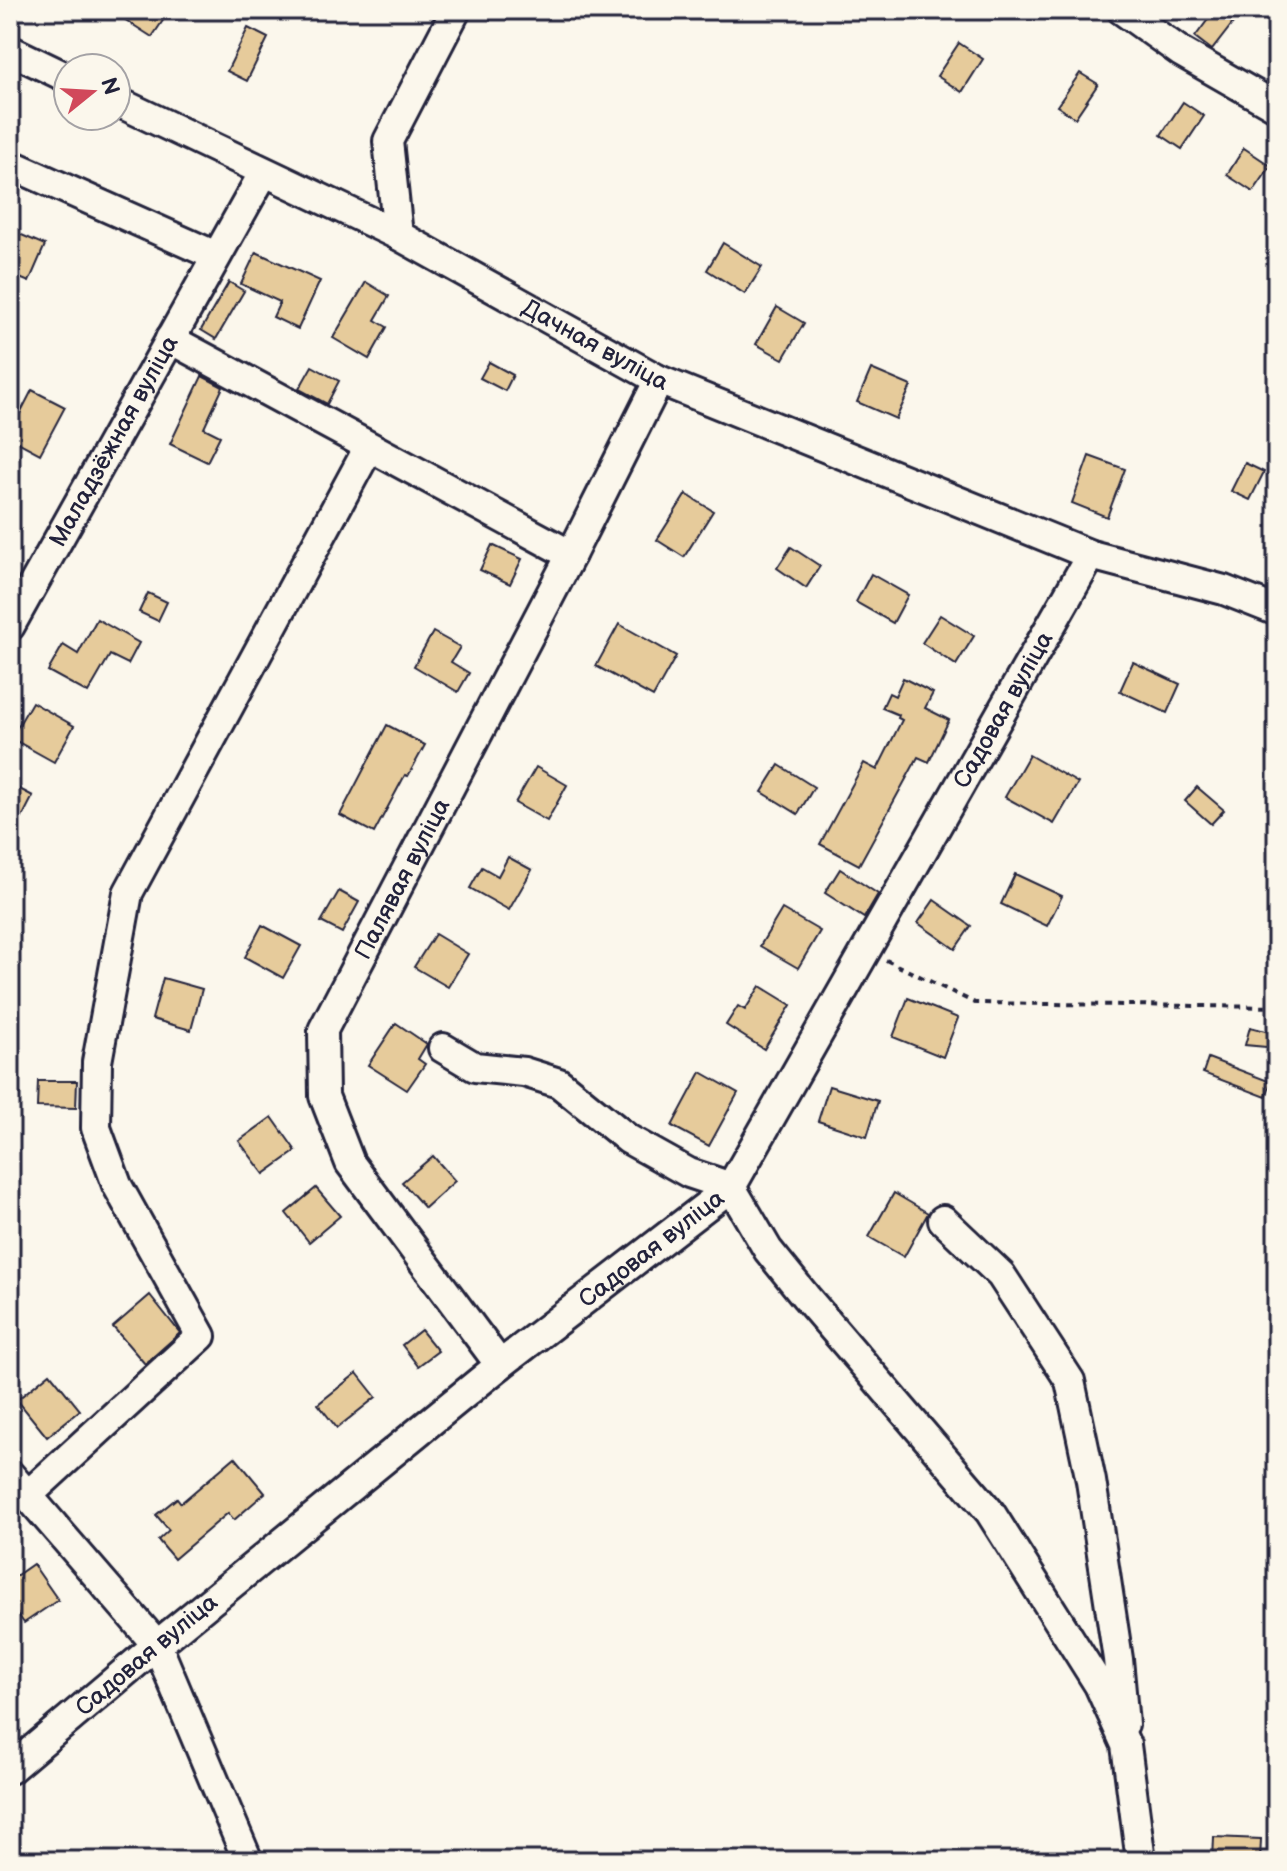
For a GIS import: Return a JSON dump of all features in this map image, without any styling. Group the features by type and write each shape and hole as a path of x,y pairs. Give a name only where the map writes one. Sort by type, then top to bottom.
{"street":[{"path":"398,235 388,141 456,10"},
{"path":"1122,10 1181,52 1277,107"},
{"path":"10,50 52,70"},
{"name":"Дачная вуліца","path":"132,109 398,235 659,380 1091,555 1224,590 1277,611"},
{"path":"10,164 216,256"},
{"name":"Маладзёжная вуліца","path":"10,626 264,172"},
{"path":"170,339 571,555"},
{"name":"Палявая вуліца","path":"500,1365 350,1163 324,1096 323,1030 659,380"},
{"path":"248,1861 157,1645 19,1485 201,1336 117,1185 96,1128 97,1062 128,893 369,447"},
{"name":"Садовая вуліца","path":"10,1769 500,1365 731,1187 1091,555"},
{"path":"443,1048 475,1067 524,1072 559,1083 628,1139 689,1173 731,1187 768,1250 990,1512 1099,1685 1126,1745"},
{"path":"943,1220 1001,1275 1070,1381 1093,1496 1118,1659 1141,1861"}],"path":[{"path":"866,950 975,1003 1277,1007"}],"building":[{"path":"110,10 170,10 152,37"},
{"path":"1215,10 1233,23 1212,50 1195,37"},
{"path":"248,28 268,38 247,81 227,71"},
{"path":"959,43 983,59 962,92 937,76"},
{"path":"1080,73 1098,84 1075,118 1057,106"},
{"path":"1183,102 1204,116 1182,149 1161,135"},
{"path":"1244,148 1271,166 1253,192 1227,175"},
{"path":"10,230 45,245 29,282 10,274"},
{"path":"723,243 762,267 745,294 707,270"},
{"path":"256,252 320,281 298,329 273,317 280,302 241,284"},
{"path":"229,282 244,291 216,339 201,330"},
{"path":"366,282 389,296 375,320 387,327 369,359 333,338"},
{"path":"777,307 804,323 783,359 756,344"},
{"path":"489,362 513,375 505,391 480,378"},
{"path":"312,366 339,381 327,404 299,389"},
{"path":"871,369 911,386 896,419 857,402"},
{"path":"202,376 223,387 204,428 220,436 207,462 170,444"},
{"path":"32,390 65,407 40,454 10,438"},
{"path":"1089,456 1125,469 1107,517 1072,503"},
{"path":"1245,463 1264,472 1250,500 1231,491"},
{"path":"686,494 713,511 684,557 657,540"},
{"path":"492,545 522,559 510,584 480,570"},
{"path":"791,547 820,566 806,588 777,568"},
{"path":"871,574 908,595 893,623 856,602"},
{"path":"148,593 167,602 158,621 139,612"},
{"path":"940,615 974,636 956,665 922,643"},
{"path":"97,619 139,643 128,664 110,655 88,693 48,671 63,645 78,654"},
{"path":"619,624 676,656 653,697 596,666"},
{"path":"433,632 460,647 451,662 469,673 458,692 414,666"},
{"path":"1133,662 1180,684 1167,713 1120,691"},
{"path":"903,678 933,693 925,708 949,720 929,762 918,757 859,865 820,844 864,763 877,770 902,720 898,718 899,715 882,708 889,693 895,696"},
{"path":"32,702 74,726 54,762 11,738"},
{"path":"387,725 425,745 374,833 340,815"},
{"path":"1029,755 1078,783 1054,824 1005,797"},
{"path":"779,765 814,787 798,814 762,792"},
{"path":"536,767 567,785 547,821 515,803"},
{"path":"10,784 33,796 10,841"},
{"path":"1197,787 1224,810 1211,824 1185,801"},
{"path":"508,857 532,870 509,910 470,888 482,867 498,876"},
{"path":"840,869 878,894 864,918 825,893"},
{"path":"1015,874 1062,896 1047,926 1001,904"},
{"path":"339,891 359,902 342,933 321,922"},
{"path":"934,900 971,926 955,949 918,923"},
{"path":"782,909 820,931 798,968 760,946"},
{"path":"262,925 301,946 283,978 245,957"},
{"path":"435,934 468,954 448,987 414,967"},
{"path":"163,978 202,989 191,1030 152,1019"},
{"path":"760,986 791,1005 764,1049 726,1025 738,1006 745,1010"},
{"path":"908,998 958,1018 943,1057 893,1037"},
{"path":"396,1023 427,1044 418,1059 425,1064 407,1090 368,1065"},
{"path":"1250,1027 1277,1034 1277,1048 1245,1045"},
{"path":"1208,1058 1271,1082 1266,1097 1203,1073"},
{"path":"701,1072 738,1093 709,1146 672,1126"},
{"path":"38,1081 77,1081 76,1108 37,1107"},
{"path":"829,1086 878,1101 867,1137 818,1121"},
{"path":"272,1117 296,1151 264,1174 239,1141"},
{"path":"433,1156 455,1181 425,1208 402,1182"},
{"path":"316,1188 340,1216 309,1242 286,1213"},
{"path":"894,1193 928,1213 904,1257 869,1237"},
{"path":"150,1295 180,1333 145,1364 113,1327"},
{"path":"421,1330 438,1351 418,1366 402,1345"},
{"path":"50,1373 80,1410 47,1437 17,1400"},
{"path":"357,1373 376,1397 337,1428 318,1404"},
{"path":"235,1457 265,1493 234,1520 228,1513 174,1559 158,1540 169,1530 156,1515 177,1498 181,1503"},
{"path":"33,1564 58,1600 24,1623 10,1604 10,1580"},
{"path":"1214,1837 1261,1839 1260,1861 1213,1861"}]}
